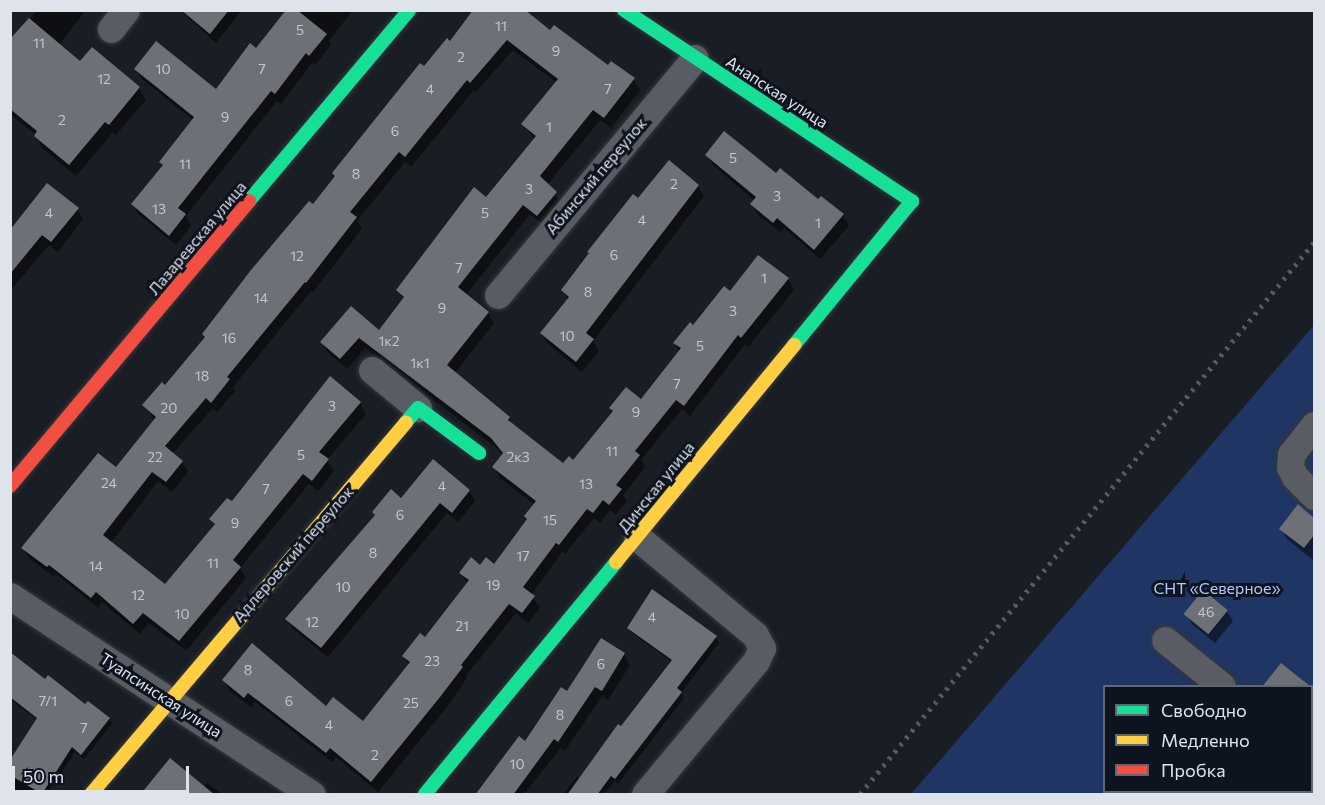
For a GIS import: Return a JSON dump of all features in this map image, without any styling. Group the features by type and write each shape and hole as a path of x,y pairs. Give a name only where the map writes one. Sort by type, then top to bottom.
{"street":[{"name":"Лазаревская улица","path":"10,486 409,10"},
{"name":"Анапская улица","path":"624,10 912,201"},
{"name":"Абинский переулок","path":"498,295 695,57"},
{"name":"Динская улица","path":"425,795 912,201"},
{"path":"372,370 418,408 479,453"},
{"name":"Адлеровский переулок","path":"91,795 168,700 418,408"},
{"path":"1309,492 1290,467 1291,454 1314,425"},
{"path":"637,537 755,635 762,648 756,661 645,795"},
{"name":"Туапсинская улица","path":"10,596 312,795"},
{"path":"1165,640 1220,685"}],"green space":[{"name":"СНТ «Северное»","path":"1314,325 1314,794 911,794"}],"building":[{"path":"181,10 229,10 210,34"},
{"path":"286,10 297,10 327,34 309,56 306,53 275,94 271,91 178,208 186,214 169,236 131,204 163,165 159,162 194,117 134,69 156,41 216,89 250,43 256,48"},
{"path":"473,10 525,10 550,30 554,25 608,65 611,61 635,78 604,118 593,110 540,176 557,192 537,216 523,205 458,287 489,312 447,365 510,417 508,420 563,463 569,456 573,460 613,411 609,408 626,387 641,399 681,348 673,343 690,322 693,325 724,286 730,291 758,255 789,278 741,338 738,335 684,406 676,400 635,451 640,455 616,485 622,489 609,505 603,500 593,513 587,509 559,545 556,543 523,587 535,596 522,613 509,604 461,665 463,667 440,697 371,782 330,748 326,753 248,693 244,698 222,680 252,643 326,706 333,697 363,721 410,662 402,656 420,633 425,637 469,580 459,573 471,557 480,565 486,557 494,564 527,519 524,516 536,501 492,467 503,453 491,438 359,338 340,359 320,342 351,306 379,330 404,297 396,290 474,187 486,197 536,136 521,124 558,79 507,40 470,83 467,80 405,157 399,152 350,212 357,217 306,283 227,377 230,379 211,403 206,398 165,446 183,461 166,482 152,472 103,535 165,584 215,524 209,519 227,498 232,501 330,376 361,402 319,452 329,459 312,481 303,474 233,560 241,567 179,641 143,613 133,624 96,592 91,598 49,565 47,567 21,548 98,453 116,467 156,417 142,405 162,382 165,385 205,337 202,334 251,270 309,201 313,204 335,176 332,173 420,63 424,66 447,38 450,41"},
{"path":"29,18 80,61 92,47 140,87 109,125 105,122 69,165 34,136 37,131 10,109 10,39"},
{"path":"724,131 776,173 780,168 818,199 821,196 844,214 814,250 777,218 773,223 750,204 756,197 705,155"},
{"path":"669,160 699,185 586,333 594,339 576,362 540,333 569,297 561,290 589,253 587,252 633,194 638,198"},
{"path":"47,183 79,208 51,242 42,235 10,274 10,230"},
{"path":"433,459 470,490 452,513 440,503 321,648 285,619 375,515 372,512 391,489 401,498"},
{"path":"1298,504 1314,518 1314,535 1304,548 1279,529"},
{"path":"652,589 717,636 677,688 682,692 615,779 611,776 597,795 567,795 618,724 621,726 672,660 627,628"},
{"path":"1203,590 1228,610 1208,634 1183,614"},
{"path":"601,638 625,653 602,691 595,687 558,742 554,739 513,795 475,795 519,736 525,741 561,687 567,691"},
{"path":"10,652 45,679 48,675 85,704 88,701 110,718 81,755 72,747 42,794 10,775 10,760 37,718 10,697"},
{"path":"1281,663 1308,685 1264,685"},
{"path":"170,758 215,795 140,795"}],"railway":[{"path":"860,794 1314,242"}],"traffic: fast":[{"path":"249,201 409,10"},
{"path":"624,10 912,201 794,345"},
{"path":"406,422 418,408 479,453"},
{"path":"425,794 616,562"}],"traffic: slow":[{"path":"616,562 794,345"},
{"path":"91,794 406,422"}],"traffic: jam":[{"path":"10,486 249,201"}]}
